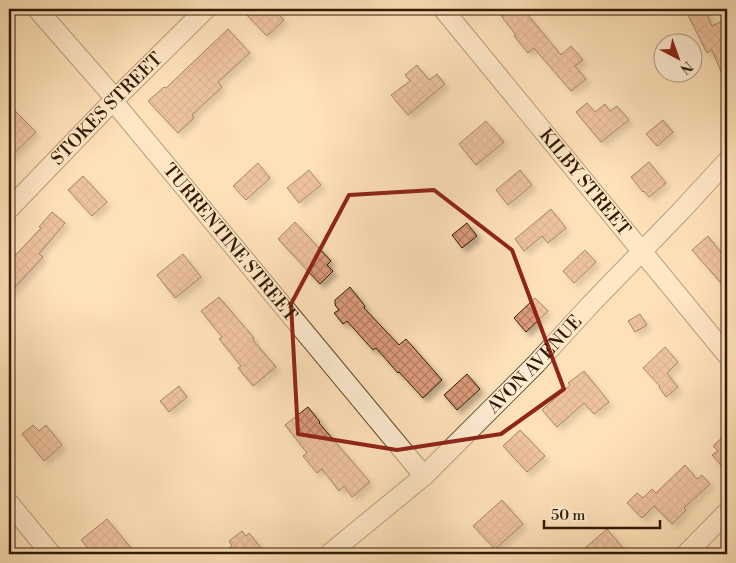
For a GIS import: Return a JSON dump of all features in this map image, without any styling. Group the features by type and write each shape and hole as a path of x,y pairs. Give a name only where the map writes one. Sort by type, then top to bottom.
{"street":[{"name":"TURRENTINE STREET","path":"37,9 113,96 113,101 424,476"},
{"name":"STOKES STREET","path":"9,209 113,101 206,9"},
{"name":"KILBY STREET","path":"442,9 727,355"},
{"name":"AVON AVENUE","path":"329,554 424,476 536,364 727,161"},
{"path":"9,503 51,554"},
{"path":"686,554 727,512"}],"highlighted area":[{"path":"434,190 512,250 564,389 501,434 397,450 298,434 291,304 349,195"}],"building":[{"path":"241,9 274,9 284,20 267,36"},
{"path":"496,9 523,9 561,55 571,46 583,60 575,66 586,79 571,91 534,48 528,53"},
{"path":"685,9 705,9 712,26 722,21 727,31 727,86 712,50 707,53 704,47 704,32 696,32"},
{"path":"228,29 250,53 218,82 222,87 192,115 194,118 178,133 148,101 164,87 166,88"},
{"path":"417,65 429,80 437,74 445,84 408,115 391,95 410,81 405,75"},
{"path":"587,103 595,112 605,104 610,111 617,106 629,120 601,142 576,112"},
{"path":"9,105 36,132 9,158"},
{"path":"663,120 673,132 657,146 646,134"},
{"path":"486,121 504,142 476,165 459,144"},
{"path":"649,162 666,183 649,197 631,177"},
{"path":"258,163 270,178 246,200 233,186"},
{"path":"309,170 321,185 299,203 287,188"},
{"path":"520,170 532,185 508,205 496,190"},
{"path":"83,176 107,202 92,216 68,190"},
{"path":"551,209 566,228 548,243 542,236 524,251 515,239"},
{"path":"52,212 65,223 39,254 43,257 9,294 9,262 41,228 39,227"},
{"path":"295,222 331,261 327,265 333,271 320,284 278,239"},
{"path":"467,223 477,236 462,248 452,235"},
{"path":"708,236 727,260 727,290 692,250"},
{"path":"585,250 596,262 574,283 563,271"},
{"path":"183,254 201,277 175,298 157,275"},
{"path":"350,287 365,306 364,308 399,345 406,339 442,380 423,398 376,348 373,350 347,321 343,324 334,313 339,310 335,305 335,300"},
{"path":"219,297 276,367 253,386 238,368 241,366 219,339 222,337 201,311"},
{"path":"535,298 548,311 526,332 514,318"},
{"path":"640,314 647,325 635,332 628,321"},
{"path":"665,347 678,362 667,373 678,387 666,397 660,386 643,368"},
{"path":"584,371 609,402 594,414 584,403 557,427 542,410 570,385 568,383"},
{"path":"467,374 480,389 457,410 444,395"},
{"path":"179,386 187,397 169,412 160,401"},
{"path":"308,407 319,423 370,482 352,497 344,486 339,491 322,469 317,473 303,456 307,453 285,425"},
{"path":"33,425 39,431 46,425 62,445 44,461 22,434"},
{"path":"520,430 545,456 527,472 503,446"},
{"path":"727,433 727,472 712,455 718,451 713,446"},
{"path":"685,465 697,479 702,475 710,484 684,508 686,510 672,524 654,506 642,518 627,503 637,493 643,498 652,489 656,493"},
{"path":"502,500 523,524 495,549 473,526"},
{"path":"107,519 136,554 93,554 81,540"},
{"path":"607,529 623,548 616,554 578,554"},
{"path":"242,531 246,536 249,533 266,554 221,554 232,546 229,541"}]}
